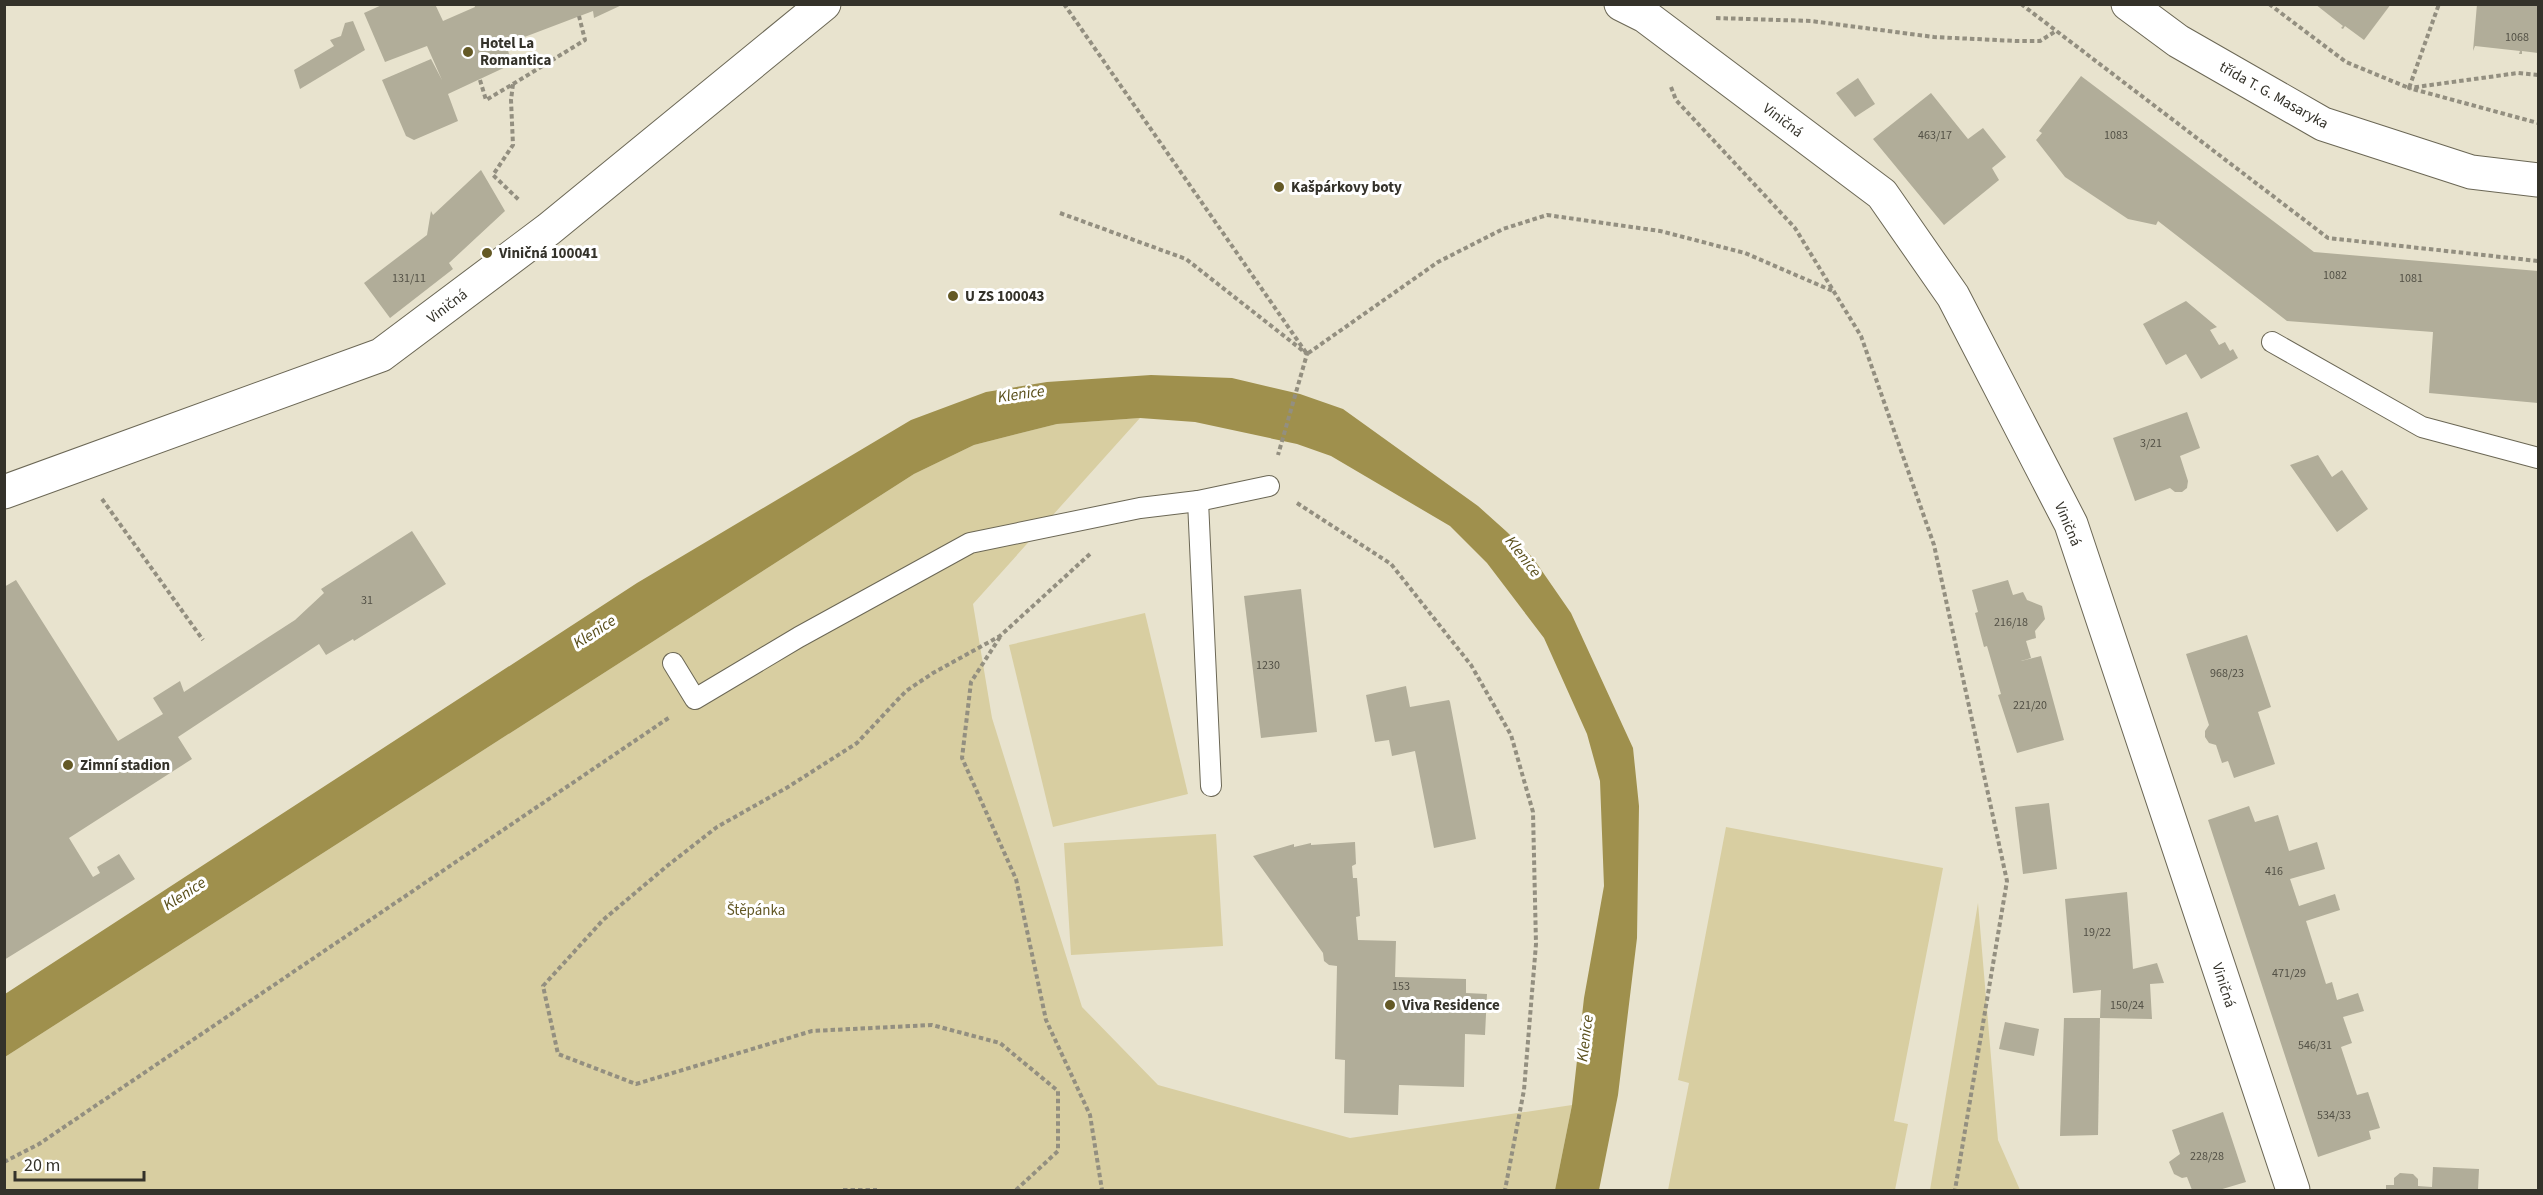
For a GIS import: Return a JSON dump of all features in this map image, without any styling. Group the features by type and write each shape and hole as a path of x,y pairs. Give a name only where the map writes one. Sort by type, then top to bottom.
{"street":[{"name":"Viničná","path":"4,492 381,355 549,229 824,4"},
{"name":"Viničná","path":"1621,4 1646,16 1882,194 1953,296 2071,524 2293,1191"},
{"name":"třída T. G. Masaryka","path":"2128,4 2178,41 2323,124 2471,172 2538,180"}],"lane":[{"path":"2272,342 2422,427 2538,458"},
{"path":"673,663 695,699 970,543 1140,508 1198,501 1269,486"},
{"path":"1198,501 1211,786"}],"path":[{"path":"1064,4 1307,354"},
{"path":"2021,4 2328,238 2538,261"},
{"path":"2270,4 2346,62 2409,87 2538,123"},
{"path":"2409,87 2439,4"},
{"path":"480,80 486,100 585,40 579,16"},
{"path":"1705,18 1811,21 1934,37 2016,41 2040,41 2056,31"},
{"path":"2409,87 2518,73 2538,75"},
{"path":"1669,79 1676,100 1795,228 1861,336 1934,545 2007,881 1955,1191"},
{"path":"513,84 511,100 513,145 493,175 549,229"},
{"path":"1060,213 1186,259 1307,354"},
{"path":"1280,449 1307,354 1438,262 1503,229 1548,215 1660,231 1745,253 1834,292"},
{"path":"1269,486 1391,564 1471,665 1511,735 1533,812 1536,944 1524,1090 1505,1191"},
{"path":"110,510 203,640"},
{"path":"1016,1191 1058,1151 1059,1091 1000,1044 932,1026 812,1030 636,1084 558,1054 543,986 603,920 717,827 789,787 858,743 906,691 933,673 1000,636 1096,548"},
{"path":"1000,636 971,682 962,758 1016,879 1046,1020 1090,1115 1102,1191"},
{"path":"4,1162 39,1144 695,699"},
{"path":"843,1191 877,1191"}],"green space":[{"name":"Štěpánka","path":"1140,418 973,604 992,718 1082,1007 1158,1085 1350,1138 1572,1105 1555,1190 5,1190 5,1057 914,474 974,445 1057,424"},
{"path":"1145,613 1188,794 1053,827 1009,645"},
{"path":"1726,827 1943,868 1894,1121 1908,1124 1895,1190 1668,1190 1689,1083 1678,1080"},
{"path":"1216,834 1223,946 1071,955 1064,843"},
{"path":"1978,903 1998,1140 2020,1190 1930,1190"}],"water":[{"name":"Klenice","path":"1151,375 1232,378 1300,394 1343,409 1478,506 1533,558 1571,613 1633,748 1639,806 1637,938 1618,1095 1599,1190 1555,1190 1572,1105 1584,998 1604,886 1600,781 1587,734 1544,638 1487,563 1450,526 1331,456 1297,444 1195,422 1140,418 1057,424 974,445 914,474 5,1057 5,994 637,583 911,420 986,392 1047,382"}],"building":[{"path":"384,4 435,4 443,21 475,7 474,4 624,4 594,18 593,11 506,44 512,64 448,94 458,121 414,140 406,136 382,80 431,59 442,80 427,46 385,62 364,13"},
{"path":"2315,4 2391,4 2364,40 2345,26 2341,28 2343,26"},
{"path":"2477,4 2538,4 2538,53 2522,51 2522,54 2519,54 2520,51 2475,46 2473,51"},
{"path":"353,21 365,50 300,89 294,70 334,46 330,40 341,36 345,23"},
{"path":"2081,76 2314,252 2538,271 2538,403 2429,393 2433,332 2287,321 2158,221 2156,225 2128,219 2065,177 2036,140 2042,133 2039,131"},
{"path":"1858,78 1875,104 1855,117 1836,93"},
{"path":"1931,93 1968,139 1983,128 2006,157 1992,168 1999,180 1944,225 1873,139"},
{"path":"481,170 505,211 449,263 453,269 390,318 364,283 427,235 431,211 433,215"},
{"path":"2186,301 2217,327 2210,330 2219,345 2225,342 2238,358 2201,379 2186,354 2166,365 2143,324"},
{"path":"2187,412 2200,448 2180,456 2188,481 2187,488 2182,492 2175,492 2170,488 2135,501 2113,438"},
{"path":"2318,455 2332,477 2342,470 2368,509 2337,532 2290,465"},
{"name":"Zimní stadion","path":"412,531 446,584 354,641 353,639 326,655 319,644 178,737 192,759 69,838 93,877 100,873 97,867 119,854 135,879 4,960 4,587 16,580 118,741 163,714 153,698 180,681 184,692 295,620 324,593 321,589"},
{"path":"2008,580 2013,595 2023,592 2027,600 2042,606 2045,619 2035,631 2036,638 2026,641 2031,658 2021,661 2041,656 2064,740 2017,753 1998,695 2001,694 1987,646 1984,647 1975,613 1978,612 1972,590"},
{"path":"1301,589 1317,732 1261,738 1244,596"},
{"path":"2247,635 2271,707 2258,712 2275,764 2234,778 2228,761 2222,763 2216,745 2209,743 2205,737 2205,731 2209,725 2186,654"},
{"path":"1406,686 1410,707 1449,700 1450,702 1476,839 1434,848 1415,751 1392,756 1389,740 1375,742 1366,695"},
{"path":"2049,803 2057,869 2023,874 2015,807"},
{"path":"2249,806 2255,822 2278,815 2289,851 2317,842 2325,869 2290,879 2299,906 2335,894 2340,910 2306,921 2326,984 2332,982 2337,1000 2358,993 2364,1011 2343,1017 2352,1043 2341,1047 2357,1095 2368,1092 2380,1128 2369,1131 2371,1139 2318,1157 2208,820"},
{"path":"1355,842 1356,864 1352,866 1353,878 1357,878 1360,916 1356,917 1358,940 1396,941 1395,977 1466,979 1466,993 1487,994 1485,1035 1465,1034 1464,1087 1399,1085 1398,1115 1344,1113 1345,1060 1335,1059 1337,966 1329,965 1324,961 1323,953 1253,856 1294,844 1294,847 1311,843 1311,845"},
{"path":"2127,892 2133,969 2157,963 2164,983 2150,984 2152,1019 2100,1018 2101,990 2073,993 2065,899"},
{"path":"2064,1018 2100,1018 2098,1135 2060,1136"},
{"path":"2005,1022 2039,1029 2034,1056 1999,1049"},
{"path":"2223,1112 2246,1182 2219,1190 2192,1190 2187,1177 2182,1178 2174,1174 2169,1162 2180,1154 2172,1130"},
{"path":"2433,1167 2479,1169 2478,1190 2386,1190 2386,1185 2394,1185 2394,1178 2400,1173 2413,1174 2418,1179 2418,1186 2432,1187"}],"place":[{"name":"Hotel La Romantica","path":"468,52"},
{"name":"Kašpárkovy boty","path":"1279,187"},
{"name":"Viničná 100041","path":"487,253"},
{"name":"U ZS 100043","path":"953,296"},
{"name":"Zimní stadion","path":"68,765"},
{"name":"Viva Residence","path":"1390,1005"}]}
